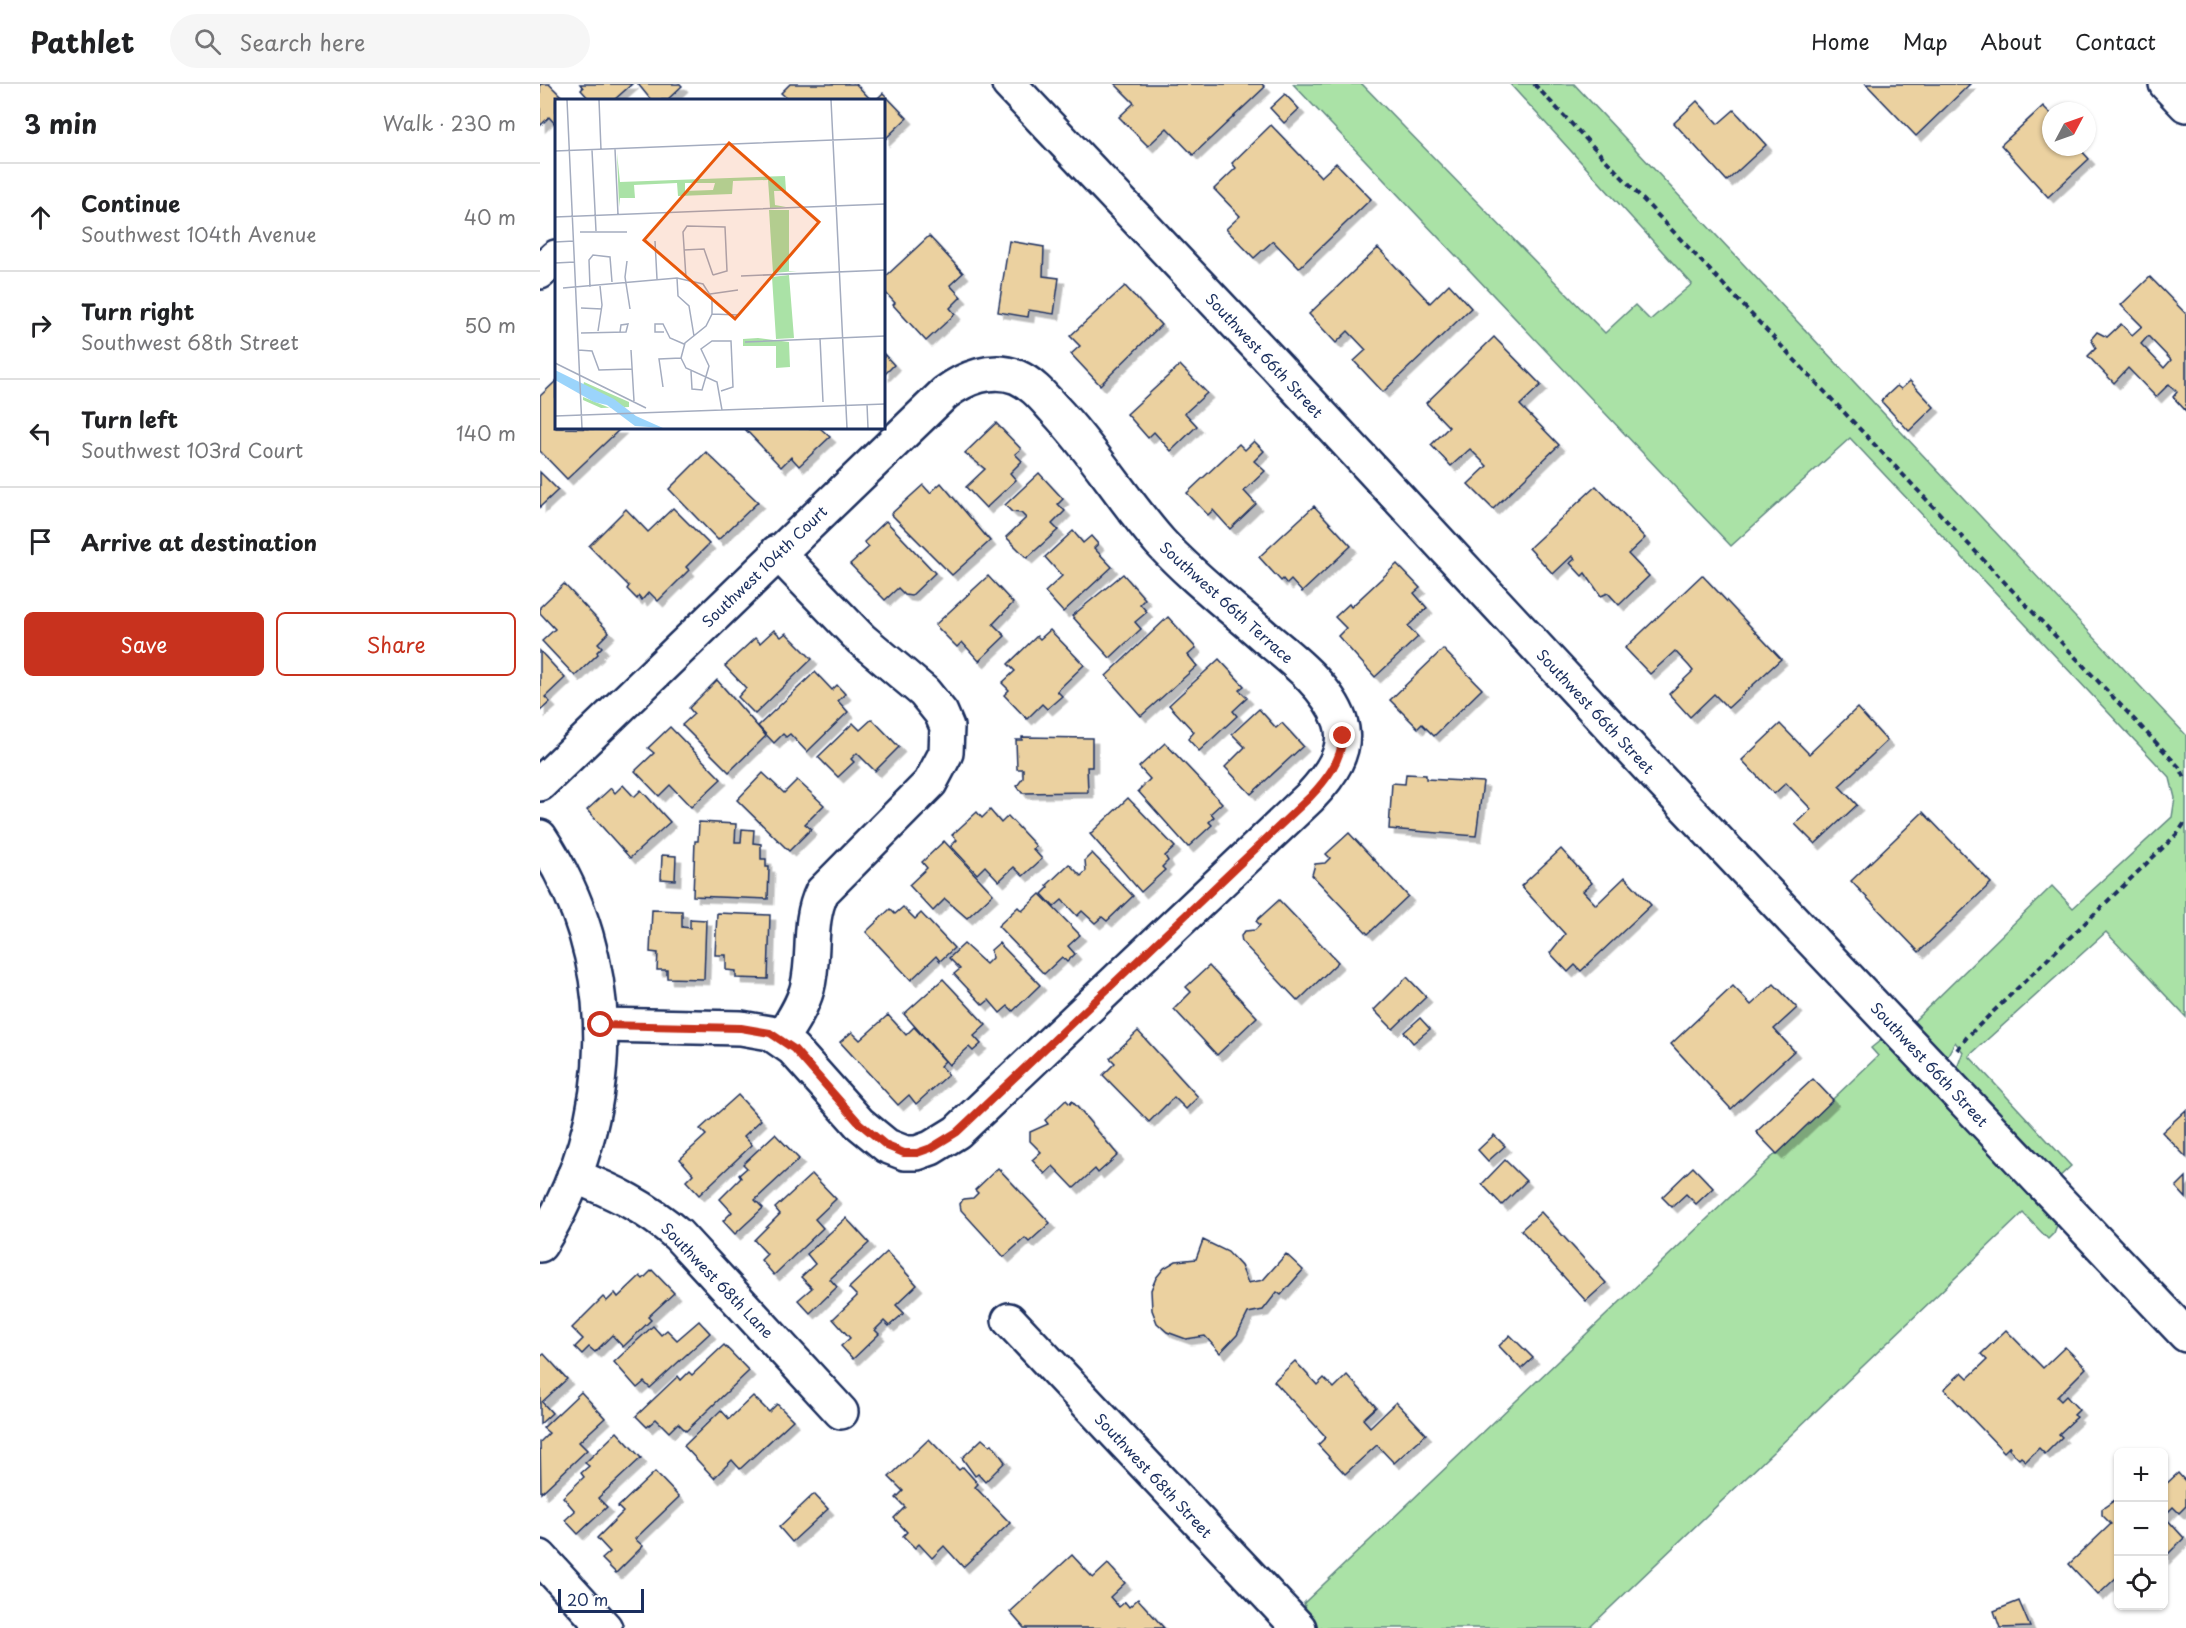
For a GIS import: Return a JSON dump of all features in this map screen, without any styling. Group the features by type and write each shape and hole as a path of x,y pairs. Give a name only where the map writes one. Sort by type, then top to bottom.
{"street":[{"name":"Southwest 66th Street","path":"1009,84 2186,1335"},
{"path":"2166,84 2186,105"},
{"path":"540,273 555,258"},
{"name":"Southwest 104th Court","path":"540,784 777,552 945,393 976,376 1002,373"},
{"name":"Southwest 66th Terrace","path":"781,1039 871,1134 887,1146 904,1153 931,1148 957,1132 1310,797 1333,768 1342,751 1343,736 1336,710 1313,681 1168,550 1142,520 1092,452 1032,386 1017,377 1002,373"},
{"path":"601,1025 741,1028 770,1033 781,1039 801,1006 807,987 812,961 811,926 814,908 822,892 930,783 946,753 947,727 933,701 861,639 777,552"},
{"path":"540,837 557,864 578,908 594,965 602,1051 595,1109 574,1176 562,1206 540,1245"},
{"name":"Southwest 68th Lane","path":"574,1176 637,1203 656,1215 678,1234 842,1412"},
{"name":"Southwest 68th Street","path":"1009,1320 1299,1628"},
{"path":"540,1557 605,1628"}],"path":[{"path":"1534,84 2180,768 2186,780"},
{"path":"1941,1076 1967,1037 2164,847 2186,821"}],"green space":[{"path":"1293,84 1362,84 1605,333 1635,305 1650,320 1692,284 1510,84 1574,84 2186,735 2186,1017 2106,932 1969,1056 2071,1166 2056,1180 1960,1077 1957,1068 1963,1052 1955,1042 1945,1060 1910,1025 2052,886 2073,908 2172,817 2175,798 2170,778 1850,438 1731,546"},
{"path":"1886,1036 2059,1220 2054,1233 2048,1239 2023,1213 1589,1628 1318,1628 1309,1619 1304,1603 1878,1056 1871,1048"}],"building":[{"path":"540,84 549,84 564,99 555,99 555,124 549,117 540,126"},
{"path":"580,84 632,84 615,99 589,99 581,90 583,88"},
{"path":"638,84 680,84 682,86 668,99 650,99"},
{"path":"790,84 856,84 870,99 788,99 781,93"},
{"path":"1115,84 1262,84 1265,87 1193,155 1167,128 1148,146 1119,117 1134,103"},
{"path":"1866,84 1970,84 1916,136"},
{"path":"883,93 907,118 885,139 885,99 877,99"},
{"path":"1285,94 1299,109 1284,123 1270,108"},
{"path":"1697,101 1718,124 1734,110 1766,145 1727,181 1674,123"},
{"path":"2042,107 2042,156 2086,156 2089,159 2048,197 2001,145"},
{"path":"1271,125 1321,177 1336,163 1371,199 1299,268 1273,241 1254,258 1226,229 1240,216 1214,189 1236,168 1232,163"},
{"path":"929,236 963,273 950,285 961,297 950,308 955,314 926,341 893,305 895,303 885,292 885,277"},
{"path":"1009,241 1044,247 1043,276 1059,278 1054,314 1029,310 1028,317 998,312"},
{"path":"1378,248 1430,303 1449,284 1471,308 1383,392 1354,361 1366,350 1348,331 1336,343 1309,314"},
{"path":"2150,277 2186,314 2186,411 2173,397 2177,392 2169,384 2156,397 2128,368 2114,383 2088,356 2096,348 2091,339 2097,332 2107,337 2121,324 2132,335 2142,326 2121,305","holes":["2148,336 2171,360 2164,368 2141,344"]},
{"path":"1125,286 1161,325 1100,385 1071,354 1080,346 1070,336"},
{"path":"1494,337 1541,385 1520,405 1559,445 1493,509 1468,484 1487,466 1470,449 1451,466 1431,445 1449,427 1426,403"},
{"path":"885,355 894,365 885,374"},
{"path":"1180,365 1207,393 1185,413 1197,426 1171,451 1154,432 1148,438 1127,414"},
{"path":"1910,381 1934,407 1909,431 1881,401 1897,386 1901,389"},
{"path":"555,382 555,429 620,429 567,479 540,451 540,396"},
{"path":"996,423 1021,449 1015,454 1022,461 1010,473 1016,480 986,508 966,487 985,469 965,453"},
{"path":"745,429 821,429 830,437 799,466 791,457 781,467"},
{"path":"1254,441 1264,451 1254,461 1265,471 1244,491 1256,504 1230,529 1213,510 1208,515 1187,493 1239,444 1245,450"},
{"path":"706,452 758,502 718,540 669,489"},
{"path":"540,472 558,490 540,507"},
{"path":"1039,473 1063,499 1058,504 1065,511 1052,524 1058,530 1027,558 1006,537 1026,518 1021,513 1012,512 1005,505"},
{"path":"941,483 990,541 952,575 891,514 923,485 930,493"},
{"path":"1596,486 1645,538 1628,554 1649,576 1619,605 1608,593 1601,596 1585,573 1582,576 1570,563 1575,559 1572,556 1553,574 1529,548"},
{"path":"1314,506 1351,546 1302,592 1291,580 1287,584 1283,579 1281,581 1259,557"},
{"path":"673,508 709,544 686,567 689,570 658,601 649,592 642,600 639,596 637,599 627,589 629,586 589,546 626,509 648,532"},
{"path":"886,521 935,573 911,596 905,595 898,588 885,600 850,564 869,547 864,542"},
{"path":"1073,531 1083,543 1091,536 1098,544 1094,548 1112,567 1063,612 1045,592 1062,576 1045,557"},
{"path":"1397,564 1420,588 1414,593 1427,608 1408,626 1418,637 1375,677 1338,636 1346,628 1335,617 1349,604 1351,607"},
{"path":"1123,574 1145,599 1140,604 1147,612 1135,622 1141,629 1110,658 1072,616"},
{"path":"1702,575 1781,659 1728,708 1714,694 1690,717 1669,694 1693,671 1675,651 1650,674 1625,648"},
{"path":"988,576 1013,603 993,624 1005,636 979,661 962,642 957,647 935,625"},
{"path":"564,584 609,632 598,643 602,647 597,652 598,654 575,676 542,641 555,629 540,613 540,607"},
{"path":"1168,617 1196,648 1188,655 1197,666 1141,716 1106,676"},
{"path":"774,630 781,637 786,633 812,659 755,714 738,697 746,688 725,666 755,638 760,643"},
{"path":"1050,630 1084,665 1057,691 1062,696 1047,709 1042,704 1027,719 1004,695 1009,690 1002,683 1015,671 1008,664 1037,636 1040,639"},
{"path":"1443,649 1482,689 1434,736 1422,724 1418,728 1390,700"},
{"path":"540,651 565,678 545,697 550,702 540,711"},
{"path":"1219,659 1244,686 1239,690 1247,698 1233,711 1237,716 1199,751 1188,739 1194,732 1169,705"},
{"path":"815,672 832,690 837,685 845,694 838,701 848,712 807,752 790,734 786,737 783,734 774,743 758,726"},
{"path":"717,680 766,736 729,772 682,725 694,714 689,708"},
{"path":"1857,708 1887,741 1839,786 1857,805 1815,844 1795,824 1811,809 1786,783 1774,794 1742,760 1780,724 1809,754"},
{"path":"1259,709 1276,728 1282,723 1303,746 1251,794 1225,767 1245,747 1232,734"},
{"path":"872,719 899,747 875,771 857,753 851,759 854,762 838,777 818,757 853,723 860,730"},
{"path":"670,727 721,779 691,807 670,785 659,796 635,771 654,753 648,748"},
{"path":"1022,737 1092,738 1092,767 1087,767 1088,792 1022,793 1017,786 1023,778 1023,769 1017,769 1016,740 1022,740"},
{"path":"1165,743 1222,803 1211,813 1214,817 1209,822 1212,825 1188,847 1138,791 1150,779 1139,767"},
{"path":"763,773 784,793 797,780 824,805 805,824 811,829 789,851 737,800"},
{"path":"1406,774 1426,775 1426,779 1483,782 1476,836 1389,829 1392,783 1405,784"},
{"path":"623,785 634,797 641,790 670,822 630,858 587,810 611,788 615,793"},
{"path":"1128,798 1175,847 1165,856 1168,861 1162,867 1165,870 1141,892 1090,834"},
{"path":"990,810 1001,823 1008,816 1036,846 1033,849 1042,859 1023,876 1014,867 999,881 985,866 977,874 951,846 957,840 952,835 977,812 982,818"},
{"path":"1923,812 1991,883 1919,952 1851,881"},
{"path":"699,822 736,824 735,842 741,842 742,829 754,830 753,843 761,844 761,859 766,859 766,867 769,867 768,899 693,896 695,841 698,841"},
{"path":"1349,833 1408,896 1368,934 1312,875 1315,864 1325,863 1330,858 1326,854"},
{"path":"944,841 993,894 967,918 945,899 933,911 909,885 927,868 922,862"},
{"path":"1561,849 1592,883 1583,891 1596,905 1625,877 1651,905 1581,971 1575,965 1568,972 1550,953 1565,934 1521,886"},
{"path":"1092,853 1133,896 1107,921 1102,917 1095,923 1082,911 1077,916 1062,900 1054,907 1042,894 1049,887 1047,885 1069,864 1081,876 1086,871 1085,860"},
{"path":"662,855 676,856 675,880 661,879"},
{"path":"1040,894 1080,935 1068,946 1075,954 1067,962 1062,957 1044,974 998,926 1018,907 1022,911"},
{"path":"1279,900 1338,962 1298,1001 1242,942 1241,936 1245,931 1255,930 1260,925 1256,921"},
{"path":"903,907 915,919 921,913 954,948 940,961 936,956 911,980 866,932 890,909 895,914"},
{"path":"652,910 682,911 682,927 690,928 690,919 706,920 704,979 667,978 667,970 657,970 658,953 650,952"},
{"path":"717,913 770,915 768,979 736,978 736,971 726,970 726,955 715,955"},
{"path":"999,943 1040,985 1013,1011 1008,1006 1000,1013 989,1000 983,1005 954,974 960,969 949,958 964,944 986,964 992,958 991,950"},
{"path":"1209,966 1257,1017 1217,1055 1174,1009 1191,992 1186,987"},
{"path":"1407,977 1426,997 1393,1029 1374,1010"},
{"path":"943,979 986,1025 974,1036 981,1044 973,1051 969,1047 949,1065 904,1014"},
{"path":"1774,984 1797,1008 1774,1029 1794,1051 1731,1109 1671,1044 1733,986 1751,1005"},
{"path":"888,1015 906,1035 914,1027 945,1061 940,1066 948,1075 916,1104 909,1095 898,1105 840,1042 852,1032 860,1040"},
{"path":"1420,1018 1430,1029 1413,1043 1404,1032"},
{"path":"1138,1031 1198,1097 1186,1109 1174,1097 1149,1122 1103,1075 1115,1063 1110,1058"},
{"path":"1813,1079 1833,1100 1777,1154 1756,1132"},
{"path":"738,1095 761,1120 744,1136 752,1145 699,1195 686,1181 693,1174 680,1159 706,1135 700,1129"},
{"path":"1066,1100 1070,1104 1072,1101 1118,1155 1098,1173 1095,1169 1074,1188 1053,1166 1045,1174 1032,1160 1041,1152 1030,1141 1030,1132 1048,1124 1045,1120"},
{"path":"2186,1110 2186,1157 2162,1132"},
{"path":"775,1134 799,1159 755,1200 763,1208 735,1234 723,1221 732,1212 720,1199 741,1178 739,1175 747,1168 743,1164"},
{"path":"1494,1135 1505,1146 1488,1161 1478,1150"},
{"path":"1505,1160 1526,1181 1502,1205 1482,1184"},
{"path":"1693,1167 1713,1188 1696,1204 1686,1194 1672,1207 1662,1197"},
{"path":"998,1168 1050,1223 1029,1242 1025,1238 1004,1257 961,1210 960,1204 963,1199 973,1198 978,1193 975,1190"},
{"path":"812,1174 836,1199 815,1219 823,1228 774,1275 761,1260 767,1254 754,1240 780,1214 775,1208"},
{"path":"2186,1177 2186,1198 2176,1187"},
{"path":"1541,1212 1606,1283 1586,1301 1521,1230"},
{"path":"846,1218 869,1243 830,1279 837,1287 810,1313 798,1300 812,1288 801,1277 815,1264 807,1254"},
{"path":"1203,1240 1228,1252 1241,1266 1248,1283 1263,1280 1286,1254 1303,1270 1281,1295 1277,1292 1263,1310 1248,1313 1237,1335 1220,1353 1205,1336 1186,1339 1167,1332 1157,1323 1152,1310 1151,1290 1156,1278 1164,1268 1176,1261 1196,1259"},
{"path":"887,1252 917,1285 896,1305 904,1313 889,1326 884,1321 875,1330 879,1334 853,1359 841,1346 850,1338 833,1319 857,1296 849,1288"},
{"path":"652,1270 674,1293 648,1317 651,1320 623,1347 612,1335 595,1352 589,1347 582,1354 575,1347 583,1339 572,1328 603,1297 607,1301 615,1293 618,1297 640,1276 643,1279"},
{"path":"699,1321 710,1333 650,1388 644,1382 637,1388 614,1362 653,1326 661,1335 667,1330 677,1340"},
{"path":"2006,1330 2043,1368 2065,1347 2086,1368 2057,1397 2061,1401 2066,1396 2079,1410 2074,1415 2077,1417 2059,1434 2062,1437 2045,1454 2039,1448 2026,1461 2021,1457 2019,1459 2009,1449 2010,1446 2004,1452 1944,1389 1962,1372 1968,1378 1987,1360 1981,1354"},
{"path":"1510,1335 1533,1358 1521,1369 1499,1346"},
{"path":"724,1345 749,1371 686,1431 678,1423 669,1432 656,1419 647,1427 636,1416 678,1376 681,1380 689,1372 692,1375"},
{"path":"544,1354 567,1379 542,1402 552,1413 540,1424 540,1357"},
{"path":"1295,1361 1317,1385 1324,1378 1334,1388 1347,1375 1376,1407 1363,1419 1370,1427 1396,1402 1426,1434 1394,1463 1377,1445 1345,1474 1318,1445 1326,1437 1274,1381"},
{"path":"581,1392 605,1418 579,1442 587,1450 541,1493 540,1442 549,1433 543,1428"},
{"path":"753,1396 769,1412 777,1404 793,1420 740,1469 732,1460 714,1478 684,1446 721,1410 729,1419"},
{"path":"617,1432 641,1458 598,1498 607,1507 578,1534 565,1520 575,1511 563,1497 584,1477 581,1473 589,1466 585,1463"},
{"path":"929,1439 959,1470 963,1467 978,1484 975,1487 1010,1523 963,1567 944,1546 932,1558 919,1544 915,1548 903,1536 907,1532 894,1518 905,1507 896,1498 903,1491 889,1477"},
{"path":"982,1439 990,1446 992,1444 1005,1462 985,1482 978,1474 975,1476 962,1458"},
{"path":"655,1472 679,1497 635,1539 643,1546 616,1573 602,1559 610,1552 597,1538 623,1512 618,1507"},
{"path":"2178,1473 2186,1482 2186,1506 2179,1513 2173,1507 2168,1512 2168,1482"},
{"path":"814,1494 828,1509 792,1542 779,1527"},
{"path":"2114,1501 2114,1580 2098,1595 2069,1564 2111,1524 2102,1515 2102,1509"},
{"path":"2168,1520 2184,1538 2168,1554"},
{"path":"1072,1555 1093,1578 1108,1564 1125,1583 1110,1597 1119,1607 1125,1602 1129,1607 1138,1599 1164,1628 1024,1628 1010,1612"},
{"path":"2019,1601 2030,1627 2000,1628 1994,1611"}],"route":[{"path":"601,1025 741,1028 770,1033 794,1049 859,1123 887,1146 904,1153 917,1153 931,1148 957,1132 1310,797 1333,768 1342,751 1343,736"}]}
